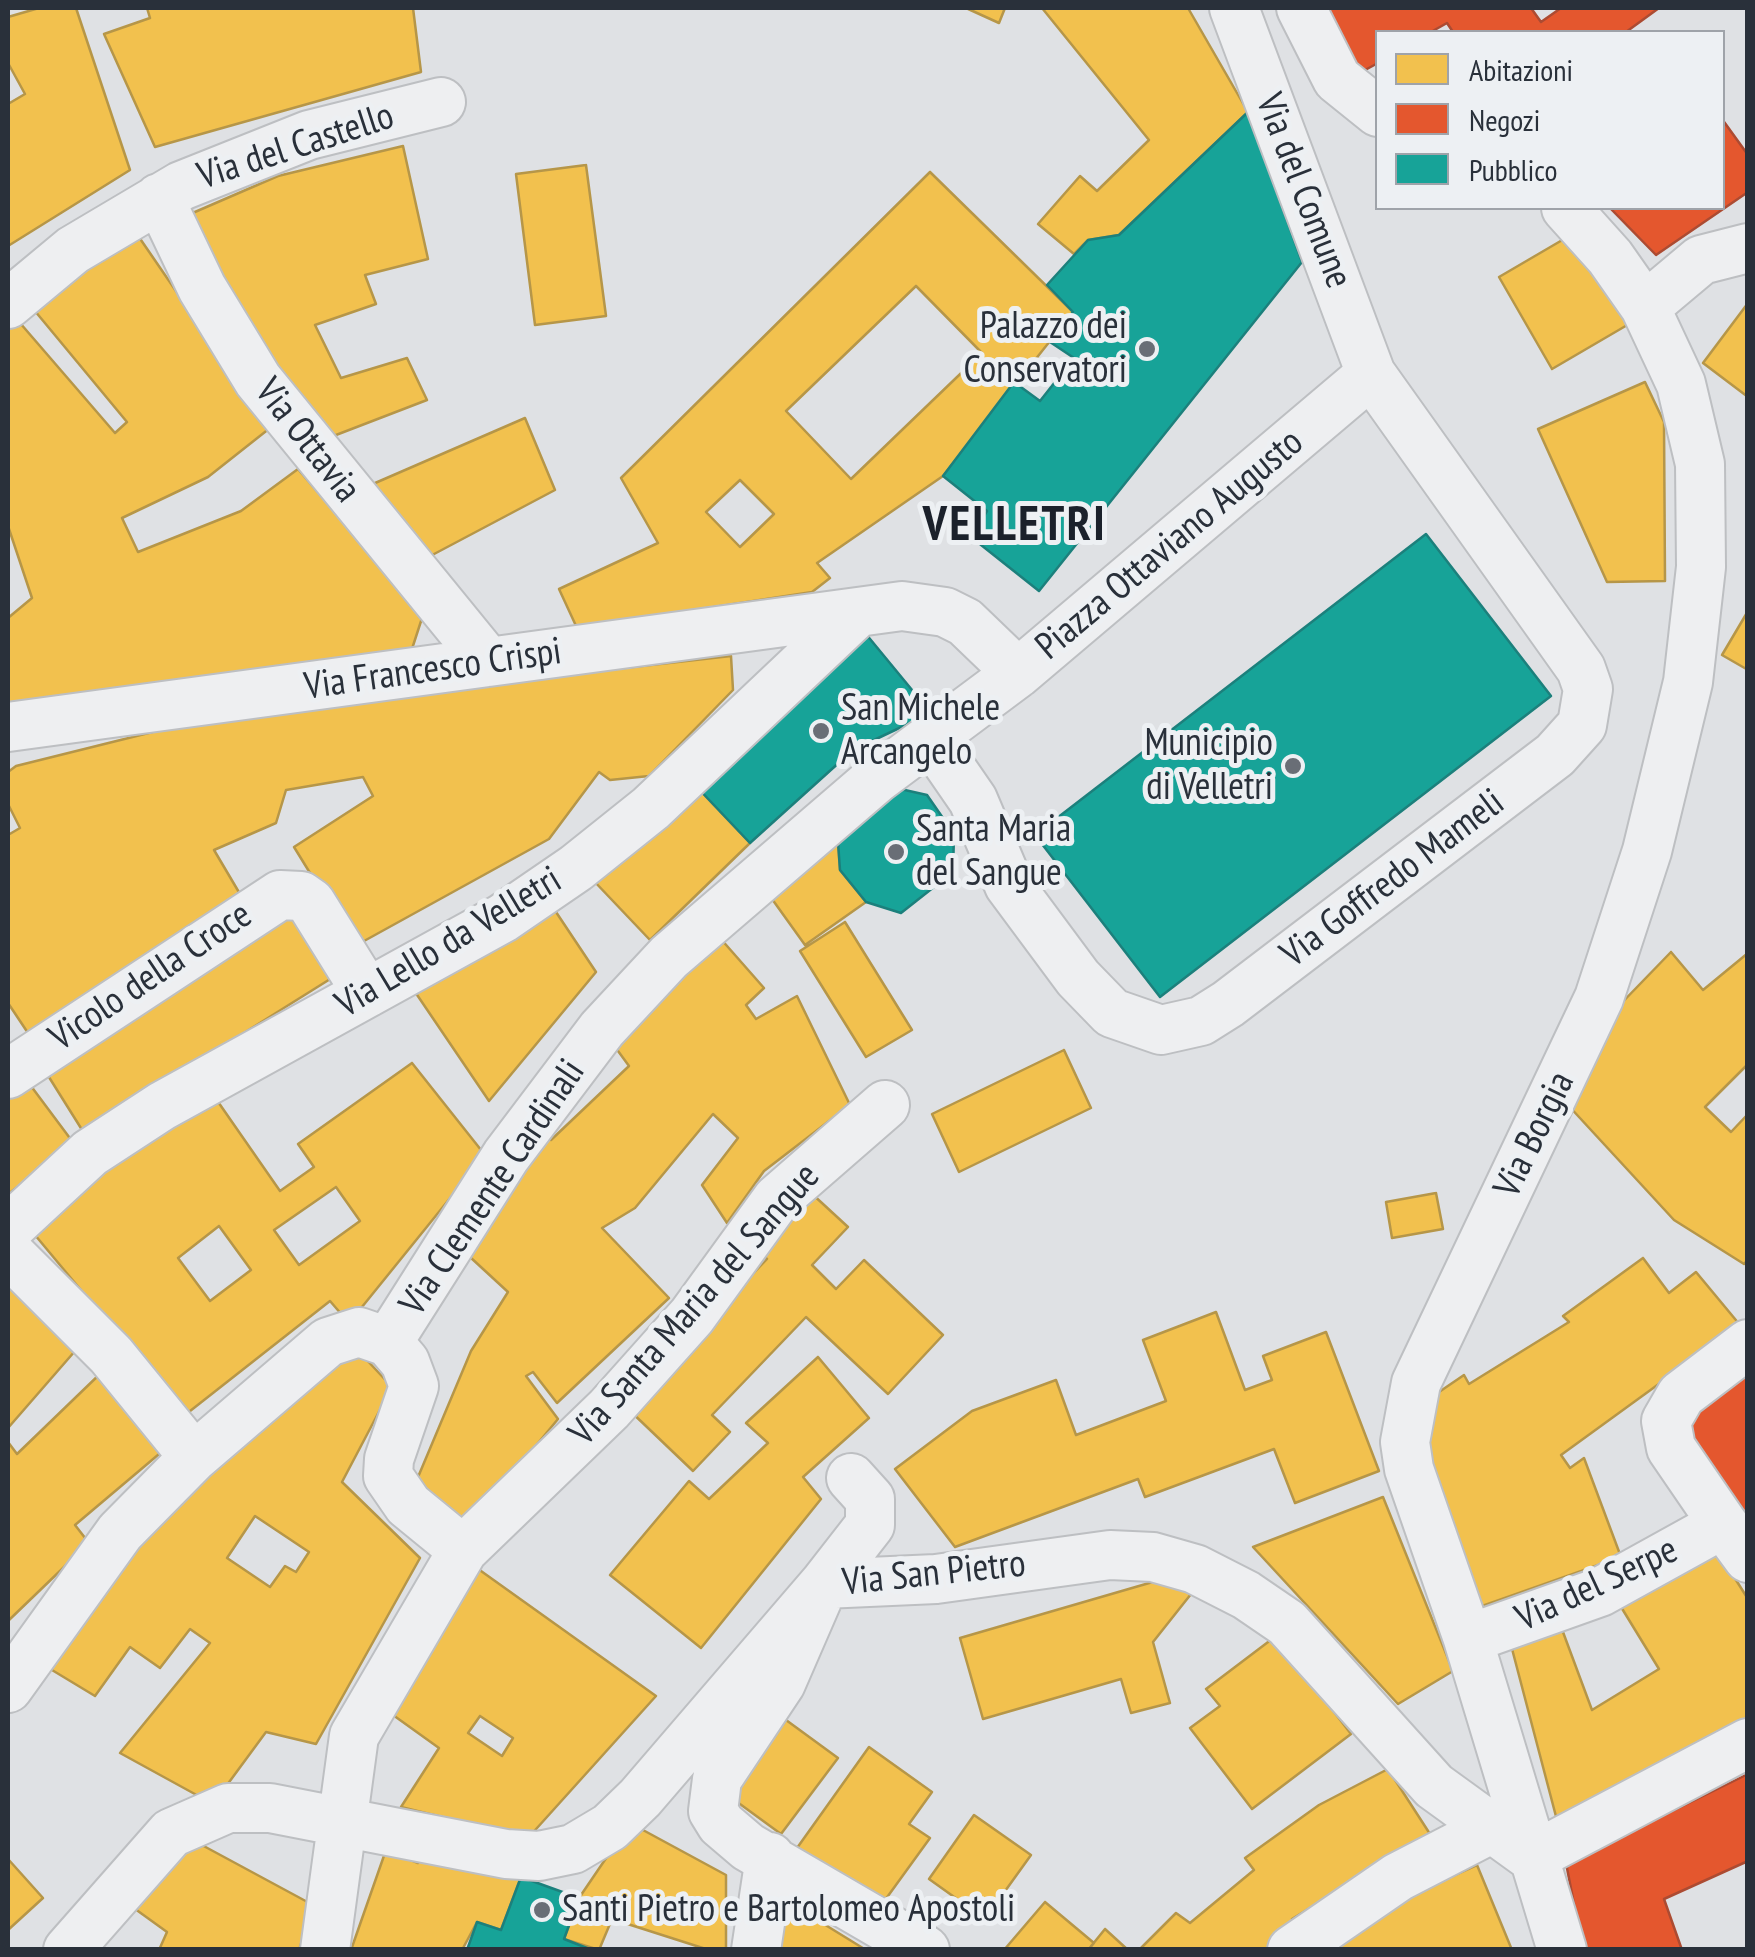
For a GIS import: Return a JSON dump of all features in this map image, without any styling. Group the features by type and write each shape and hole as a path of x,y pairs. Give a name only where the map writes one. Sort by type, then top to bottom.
{"street":[{"name":"Via del Comune","path":"1234,8 1372,374"},
{"path":"1301,8 1338,79 1375,110"},
{"name":"Via del Castello","path":"8,304 74,250 159,198 236,162 308,135 441,102"},
{"name":"Via Ottavia","path":"159,198 202,288 258,380 488,662"},
{"name":"Via Borgia","path":"1562,1950 1468,1639 1409,1469 1405,1442 1410,1401 1599,998 1635,893 1667,774 1688,682 1698,612 1700,464 1681,384 1645,306 1610,257 1568,210"},
{"path":"1645,306 1700,260 1748,248"},
{"name":"Piazza Ottaviano Augusto","path":"858,612 902,606 945,612 980,631 1018,674 1372,374"},
{"name":"Via Goffredo Mameli","path":"931,739 973,800 1009,885 1078,978 1112,1012 1161,1030 1201,1021 1228,1004 1555,755 1582,725 1588,689 1581,669 1372,374"},
{"name":"Via Francesco Crispi","path":"8,727 858,612"},
{"name":"Via Lello da Velletri","path":"8,1229 61,1176 112,1137 503,918 600,849 651,808 858,612"},
{"name":"Via Clemente Cardinali","path":"463,1550 408,1505 388,1476 388,1460 414,1386 405,1362 388,1342 506,1156 620,1008 706,924 861,792 1018,674"},
{"name":"Vicolo della Croce","path":"8,1074 280,895 301,896 312,903 367,993"},
{"name":"Via Santa Maria del Sangue","path":"463,1550 609,1409 720,1282 777,1199 885,1104"},
{"path":"8,1252 111,1355 194,1457"},
{"path":"8,1688 120,1532 194,1457 328,1342 359,1332 388,1342"},
{"name":"Via del Serpe","path":"1468,1639 1735,1541 1672,1448 1666,1421 1681,1395 1748,1344"},
{"path":"851,1478 870,1499 870,1524 824,1584 794,1658 717,1779 714,1811 721,1824 770,1857 925,1950"},
{"path":"325,1950 346,1771 360,1720 463,1550"},
{"name":"Via San Pietro","path":"68,1950 159,1843 204,1815 253,1806 506,1854 539,1856 573,1849 610,1827 640,1798 824,1584 936,1579 1110,1555 1153,1557 1195,1569 1246,1595 1287,1623 1434,1786 1489,1830 1532,1857"},
{"path":"1532,1857 1748,1742"},
{"path":"1292,1950 1398,1877 1489,1830"},
{"path":"756,1950 770,1857"}],"building: Abitazioni":[{"path":"39,8 76,8 130,170 8,246 8,104 25,94 8,63 8,17"},
{"path":"147,8 413,8 421,72 155,147 104,34 150,18"},
{"path":"966,8 1005,8 999,23"},
{"path":"1042,8 1188,8 1248,112 1119,235 1088,240 1074,254 1038,224 1080,176 1097,191 1149,140"},
{"path":"403,146 428,259 365,275 376,304 315,325 341,378 407,358 427,400 323,440 234,326 188,215 278,176"},
{"path":"586,165 606,316 535,325 516,174"},
{"path":"930,172 1073,312 943,476 817,563 830,578 812,592 577,628 559,589 658,543 621,478","holes":["916,286 982,353 851,479 786,411","740,480 774,514 740,547 706,512"]},
{"path":"130,224 270,428 208,477 122,518 138,552 241,511 298,469 423,615 411,652 8,708 8,618 32,598 8,526 8,321 14,316 115,433 127,422 25,299"},
{"path":"1576,232 1629,324 1552,369 1499,277"},
{"path":"1748,303 1748,397 1703,363"},
{"path":"1645,382 1664,422 1665,581 1607,582 1538,429"},
{"path":"525,418 555,490 419,562 359,490"},
{"path":"1748,611 1748,670 1722,655"},
{"path":"731,656 733,690 649,776 610,780 599,772 549,839 355,946 294,847 373,796 363,777 286,790 276,823 214,850 240,894 28,1033 8,1003 8,835 20,828 8,804 8,772 16,766 233,712"},
{"path":"694,784 750,843 650,940 593,880"},
{"path":"837,828 840,870 866,902 805,945 762,885"},
{"path":"286,900 335,976 84,1133 37,1058"},
{"path":"552,906 596,972 489,1101 409,983"},
{"path":"845,922 912,1030 866,1057 800,951"},
{"path":"720,938 764,988 746,1005 756,1019 797,996 850,1105 764,1171 727,1223 702,1185 738,1138 713,1114 635,1208 602,1228 669,1298 557,1403 533,1372 526,1376 558,1419 472,1523 456,1529 413,1489 471,1351 508,1292 457,1245 542,1132 551,1140 629,1066 610,1040"},
{"path":"1671,952 1703,990 1748,953 1748,1064 1705,1107 1731,1132 1748,1114 1748,1260 1744,1264 1674,1220 1567,1104 1609,1016"},
{"path":"1064,1050 1091,1108 959,1172 932,1114"},
{"path":"412,1063 485,1155 349,1323 330,1301 185,1415 25,1223 214,1096 280,1191 314,1167 298,1144","holes":["336,1187 360,1221 299,1265 274,1230","219,1226 251,1270 210,1301 178,1258"]},
{"path":"25,1078 75,1145 8,1194 8,1091"},
{"path":"810,1192 848,1227 812,1265 836,1289 864,1260 943,1335 888,1394 806,1317 712,1415 730,1432 693,1471 626,1407 767,1259 756,1249"},
{"path":"1436,1193 1443,1229 1392,1238 1386,1202"},
{"path":"1643,1258 1669,1293 1696,1272 1740,1325 1561,1455 1570,1468 1584,1458 1621,1557 1468,1611 1417,1407 1464,1375 1469,1384 1569,1322 1563,1316"},
{"path":"8,1283 75,1351 8,1428"},
{"path":"1216,1312 1245,1390 1272,1380 1263,1356 1326,1332 1379,1471 1295,1503 1274,1449 1145,1497 1138,1479 955,1547 895,1469 972,1411 1056,1380 1076,1435 1166,1401 1143,1340"},
{"path":"351,1343 392,1387 342,1482 420,1558 316,1744 266,1732 213,1804 120,1753 210,1643 190,1629 160,1668 130,1647 95,1696 47,1667 113,1566 277,1404","holes":["255,1516 309,1552 296,1572 285,1566 270,1587 227,1558"]},
{"path":"818,1357 869,1418 803,1477 821,1499 701,1648 610,1575 689,1481 709,1499 768,1443 746,1423"},
{"path":"103,1371 165,1449 75,1525 89,1543 8,1621 8,1442 17,1454"},
{"path":"1383,1497 1453,1671 1398,1704 1253,1547"},
{"path":"1717,1550 1748,1599 1748,1730 1558,1824 1511,1645 1560,1624 1592,1710 1659,1669 1618,1602"},
{"path":"467,1561 656,1696 528,1838 401,1807 439,1748 386,1710","holes":["480,1716 513,1738 502,1756 468,1733"]},
{"path":"1163,1579 1195,1589 1153,1642 1170,1703 1131,1713 1121,1679 983,1719 960,1638"},
{"path":"1276,1636 1351,1734 1252,1809 1190,1728 1220,1706 1206,1689"},
{"path":"786,1720 838,1758 781,1834 729,1796"},
{"path":"869,1747 932,1792 909,1824 930,1838 880,1907 797,1848"},
{"path":"1388,1769 1430,1834 1292,1919 1299,1929 1273,1950 1139,1950 1176,1913 1190,1923 1254,1870 1245,1858 1319,1805"},
{"path":"974,1815 1031,1855 985,1919 929,1879"},
{"path":"630,1823 726,1875 726,1950 709,1950 612,1919 599,1950 564,1939 579,1898"},
{"path":"187,1837 313,1905 299,1950 159,1950 167,1932 131,1906"},
{"path":"424,1848 521,1877 501,1930 477,1922 462,1950 351,1950 386,1850 418,1863"},
{"path":"8,1859 43,1898 8,1930"},
{"path":"1477,1865 1512,1950 1320,1950 1359,1918"},
{"path":"780,1897 866,1950 772,1950"},
{"path":"1045,1902 1094,1943 1088,1950 1004,1950"},
{"path":"1105,1929 1128,1950 1088,1950"}],"building: Negozi":[{"path":"1311,8 1531,8 1541,22 1561,8 1659,8 1629,30 1452,30 1447,23 1435,30 1375,30 1375,65 1354,76"},
{"path":"1725,123 1748,155 1748,192 1725,208"},
{"path":"1612,210 1722,210 1656,255"},
{"path":"1748,1362 1748,1525 1674,1420"},
{"path":"1748,1774 1748,1861 1664,1899 1682,1950 1583,1950 1566,1863"}],"building: Pubblico":[{"name":"Palazzo dei Conservatori","path":"1248,112 1302,262 1039,591 971,537 987,511 943,476 1014,382 1040,401 1074,358 1047,340 1073,312 1047,285 1088,240 1119,235"},
{"name":"Municipio di Velletri","path":"1426,534 1551,696 1160,997 1035,835"},
{"name":"San Michele Arcangelo","path":"861,628 931,713 853,750 750,843 694,784"},
{"name":"Santa Maria del Sangue","path":"887,786 927,795 954,834 953,872 901,913 866,902 840,870 837,828"},
{"name":"Santi Pietro e Bartolomeo Apostoli","path":"521,1877 579,1898 564,1939 592,1950 467,1950 477,1922 501,1930"}],"place":[{"name":"Palazzo dei Conservatori","path":"1147,349"},
{"name":"San Michele Arcangelo","path":"821,731"},
{"name":"Municipio di Velletri","path":"1293,766"},
{"name":"Santa Maria del Sangue","path":"896,852"},
{"name":"Santi Pietro e Bartolomeo Apostoli","path":"542,1910"}],"district":[{"name":"VELLETRI","path":"1015,526"}]}
